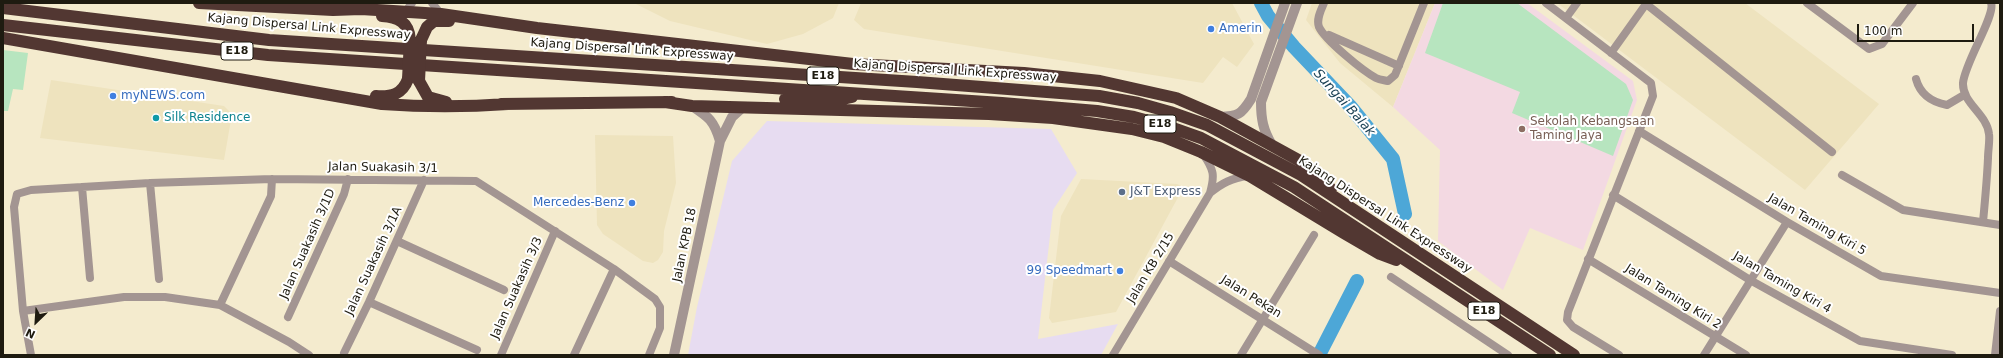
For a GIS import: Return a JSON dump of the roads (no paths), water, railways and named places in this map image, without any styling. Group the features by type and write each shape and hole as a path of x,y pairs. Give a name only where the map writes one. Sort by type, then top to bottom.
{"highway":[{"path":"199,3 333,10 409,7 441,14 538,28 853,64 1024,73 1100,81 1176,98 1220,117 1302,162 1322,178 1336,197"},
{"name":"Kajang Dispersal Link Expressway","path":"3,8 269,40 917,82 1099,96 1138,103 1170,112 1207,126 1301,175 1574,355"},
{"path":"333,10 361,15 394,17 405,23 416,40"},
{"path":"500,22 434,21 427,27 416,40 414,80 428,97 440,101 508,104 664,102 698,99 838,100 849,99 860,93"},
{"name":"E18","path":"3,25 268,55 860,93 1097,111 1134,117 1167,126 1201,138 1294,187 1548,354"},
{"path":"3,38 382,104 468,107 508,104"},
{"path":"314,91 388,97 399,93 414,80"},
{"path":"664,102 692,106 928,112 1053,118 1132,129 1164,137 1201,152 1250,176 1380,254 1423,271"}],"street":[{"path":"432,3 441,14"},
{"path":"1324,3 1318,19 1319,26 1324,33 1352,61 1377,79 1388,81 1395,75 1424,3"},
{"path":"1546,3 1651,83 1653,96 1588,259 1568,312 1567,320 1573,327 1619,355"},
{"path":"1566,18 1577,3"},
{"path":"1807,3 1869,49 1875,48 1882,44 1910,4"},
{"path":"1611,53 1645,4 1832,152"},
{"path":"1983,222 1989,132 1976,109 1964,95 1963,84 1965,71 1990,16 1993,4"},
{"path":"1220,117 1235,116 1244,111 1251,99 1285,5"},
{"path":"1272,145 1265,133 1260,119 1261,102 1296,7"},
{"path":"1324,33 1399,66"},
{"path":"1916,79 1918,89 1937,103 1946,105 1964,95"},
{"path":"692,106 709,117 716,128 720,141"},
{"name":"Jalan KPB 18","path":"674,355 720,141 732,117 743,107"},
{"name":"Jalan Taming Kiri 5","path":"1639,131 1786,222 1881,276 2000,293"},
{"name":"Jalan KB 2/15","path":"1113,355 1210,193 1214,177 1211,165 1201,152"},
{"path":"1842,175 1903,210 2000,225"},
{"name":"Jalan KB 2/15","path":"1210,193 1223,182 1234,178 1250,176"},
{"path":"220,306 271,196 272,179"},
{"name":"Jalan Suakasih 3/1","path":"23,311 14,207 17,194 31,190 150,183 272,179 476,181 614,269 655,298 660,307 660,328 649,355"},
{"name":"Jalan Suakasih 3/1D","path":"288,317 344,194 348,179"},
{"name":"Jalan Suakasih 3/1A","path":"344,353 369,302 424,180"},
{"path":"150,183 159,279"},
{"path":"82,187 90,278"},
{"name":"Jalan Taming Kiri 4","path":"1613,195 1750,280 1860,341 1952,355"},
{"path":"1704,355 1786,222"},
{"name":"Jalan Suakasih 3/3","path":"501,355 555,231"},
{"path":"1241,355 1314,235"},
{"path":"397,241 504,290"},
{"name":"Jalan Taming Kiri 2","path":"1588,259 1746,355"},
{"name":"Jalan Pekan","path":"1169,261 1263,318 1319,355"},
{"path":"574,355 614,269"},
{"path":"1391,277 1508,355"},
{"path":"30,355 23,311 124,297 165,297 220,306 289,342 309,355"},
{"path":"369,302 477,350"},
{"path":"1995,355 2000,311"}],"waterway":[{"name":"Sungai Balak","path":"1261,3 1268,16 1294,47 1350,106 1393,159 1405,214"},
{"path":"1319,355 1357,281"}],"place":[{"name":"Amerin","path":"1211,29"},
{"name":"myNEWS.com","path":"113,96"},
{"name":"Silk Residence","path":"156,118"},
{"name":"Sekolah Kebangsaan Taming Jaya","path":"1522,129"},
{"name":"J&T Express","path":"1122,192"},
{"name":"Mercedes-Benz","path":"632,203"},
{"name":"99 Speedmart","path":"1120,271"}]}
